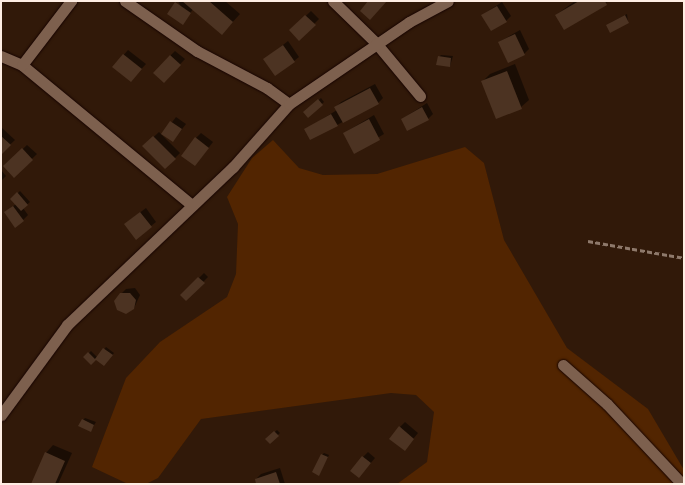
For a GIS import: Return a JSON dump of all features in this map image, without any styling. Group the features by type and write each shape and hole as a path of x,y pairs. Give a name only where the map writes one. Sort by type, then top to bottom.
{"street":[{"path":"22,66 71,1"},
{"path":"125,1 197,51 267,88 289,104"},
{"path":"333,1 376,43 420,96"},
{"path":"1,415 67,325 233,167 289,104 376,43 448,1"},
{"path":"1,56 22,66 192,205"},
{"path":"563,365 607,404 682,484"}],"path":[{"path":"588,241 684,258"}],"shaded area":[{"path":"273,140 299,168 323,175 377,174 465,147 484,163 504,240 567,348 648,409 684,470 684,484 397,484 427,462 434,412 416,395 391,393 201,419 158,478 146,484 128,484 92,467 126,378 160,342 227,297 236,274 238,224 227,197 252,158"}],"building":[{"path":"182,1 209,1 233,22 222,35"},
{"path":"368,1 387,1 370,20 360,11"},
{"path":"579,1 605,1 607,5 564,30 555,15"},
{"path":"175,2 191,13 183,25 167,14"},
{"path":"497,6 507,22 491,31 481,15"},
{"path":"305,15 316,25 299,41 289,30"},
{"path":"625,15 629,23 610,33 606,25"},
{"path":"515,34 525,55 508,63 498,42"},
{"path":"283,45 295,62 275,76 263,59"},
{"path":"123,54 142,69 131,82 112,67"},
{"path":"170,55 181,65 164,83 153,73"},
{"path":"438,56 451,58 450,67 436,65"},
{"path":"507,71 522,109 496,119 481,81"},
{"path":"370,88 379,104 343,123 334,107"},
{"path":"318,99 323,105 308,118 303,112"},
{"path":"422,107 429,120 407,131 401,119"},
{"path":"331,114 338,126 310,140 304,129"},
{"path":"369,119 380,140 354,154 343,133"},
{"path":"170,121 182,129 173,142 161,134"},
{"path":"1,136 11,145 1,155"},
{"path":"153,136 176,159 165,169 142,146"},
{"path":"195,137 209,148 195,166 181,156"},
{"path":"22,148 33,160 14,178 3,166"},
{"path":"17,192 28,205 21,211 10,199"},
{"path":"13,206 24,221 15,228 4,212"},
{"path":"140,212 152,227 136,240 124,224"},
{"path":"198,277 205,283 186,301 180,295"},
{"path":"120,293 130,293 136,300 134,309 126,314 117,310 114,301"},
{"path":"103,348 113,355 104,366 96,360 91,365 83,357 88,352 95,359"},
{"path":"82,419 94,425 91,432 78,426"},
{"path":"399,426 414,439 405,451 389,439"},
{"path":"274,431 279,436 270,444 265,439"},
{"path":"45,452 65,461 55,484 31,484"},
{"path":"321,454 328,457 319,476 312,472"},
{"path":"362,456 371,463 359,478 350,471"},
{"path":"276,472 280,484 256,484 255,479"}]}
